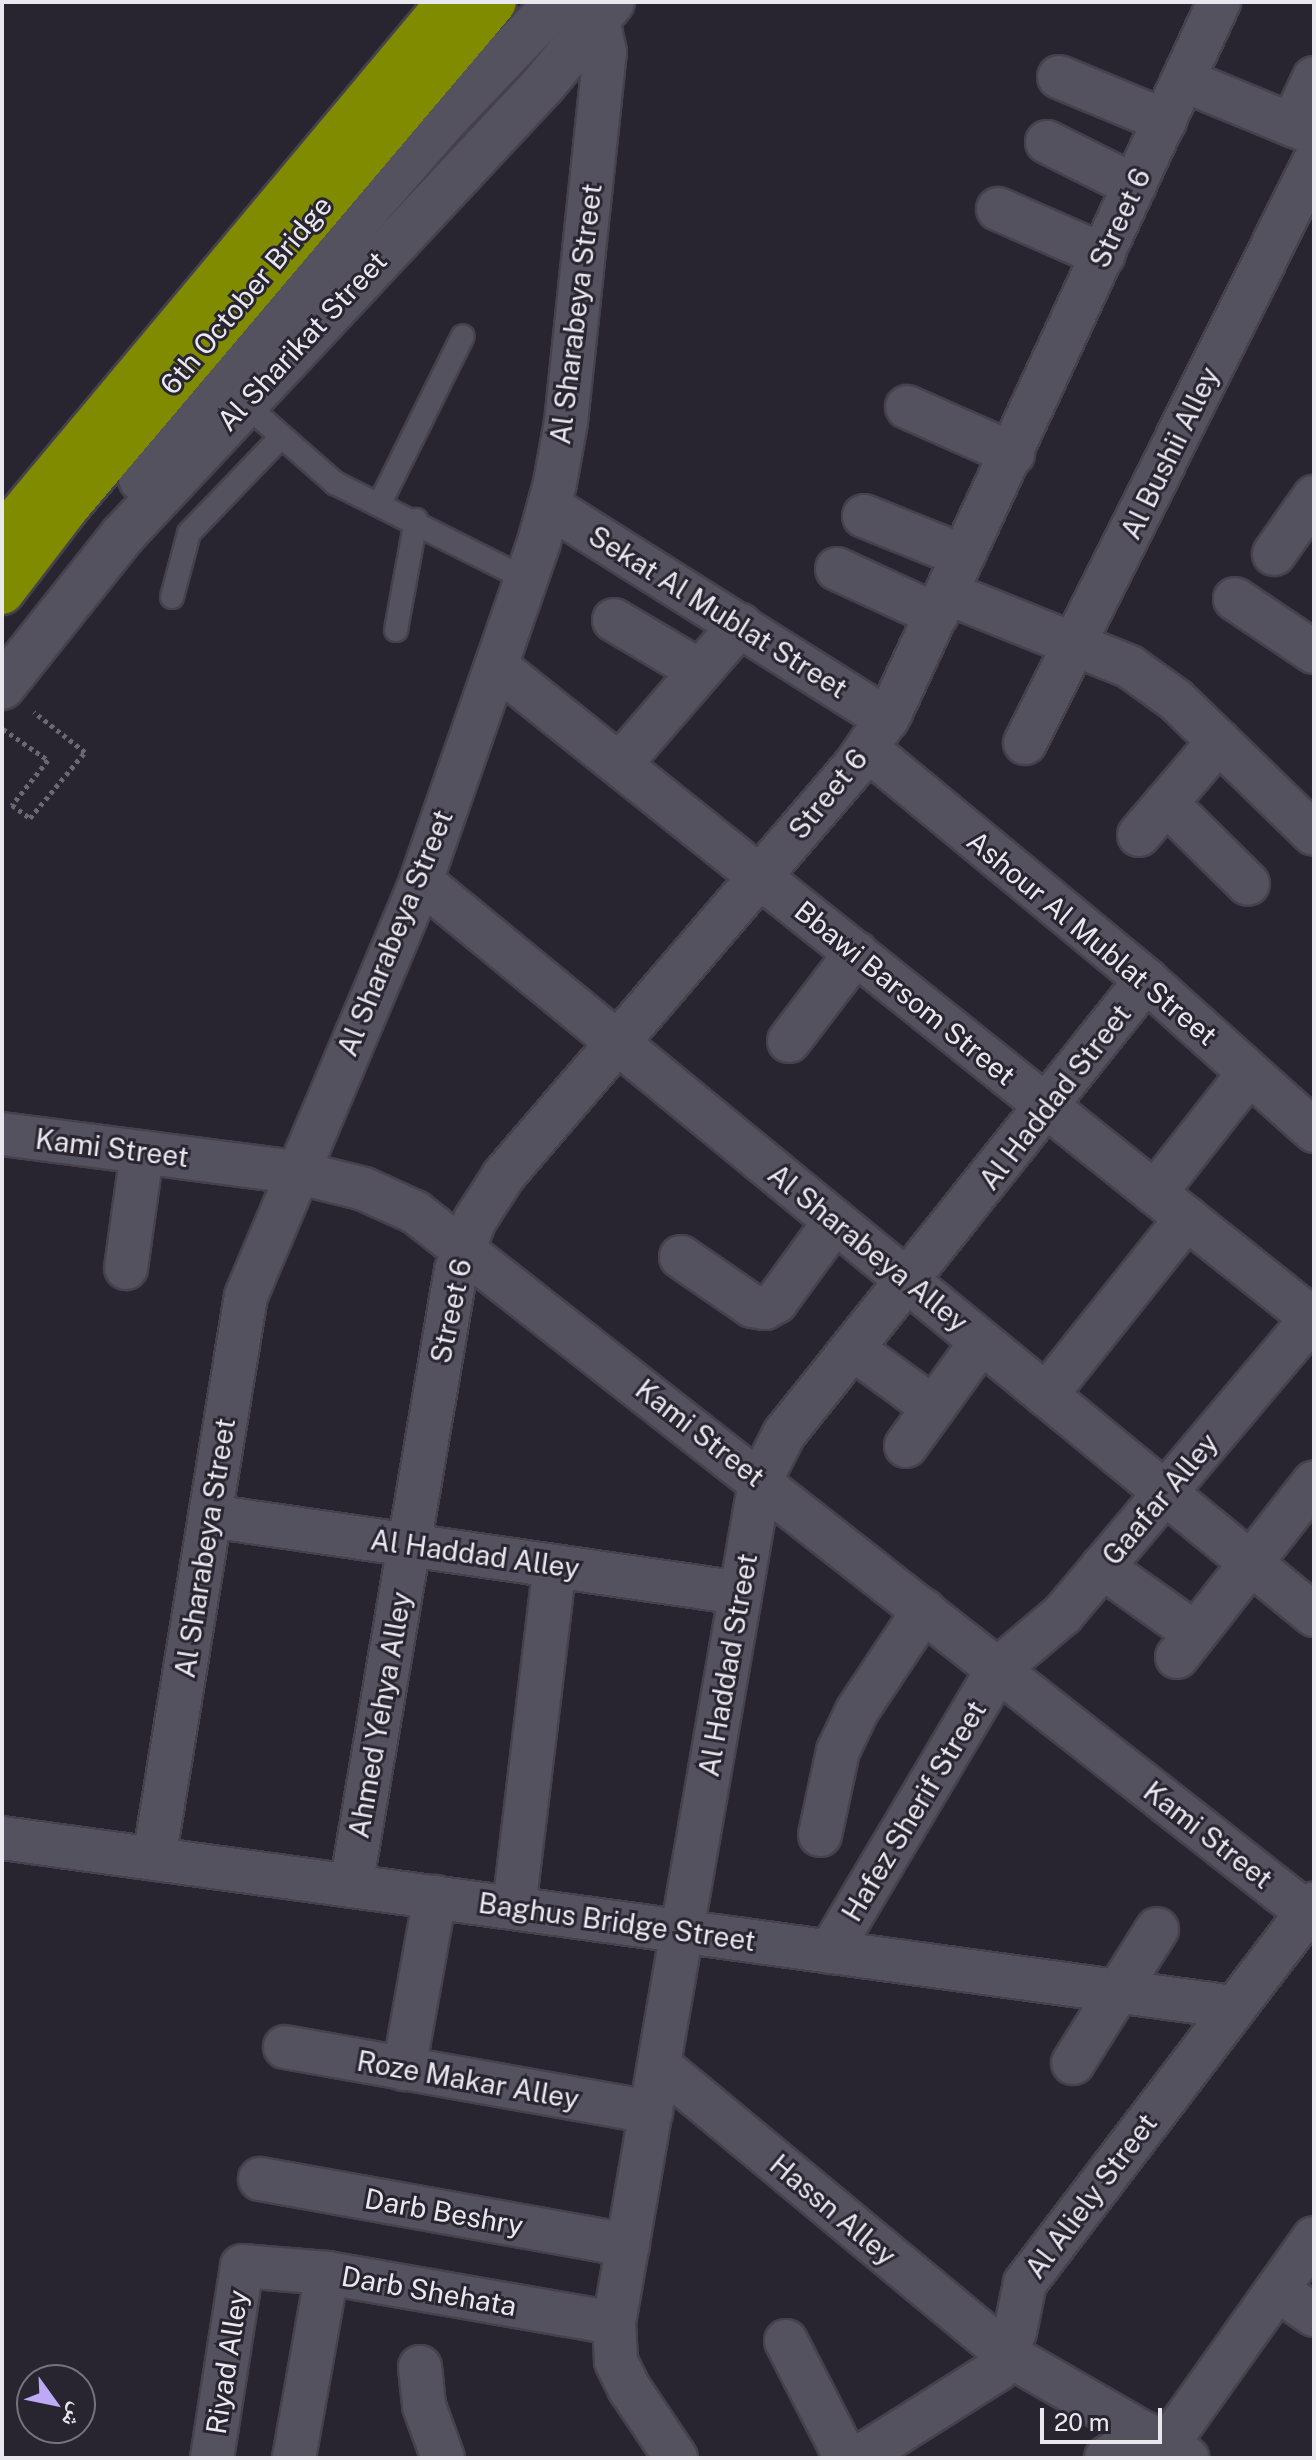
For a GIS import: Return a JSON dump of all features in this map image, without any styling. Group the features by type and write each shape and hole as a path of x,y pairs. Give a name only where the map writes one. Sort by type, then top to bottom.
{"highway":[{"path":"2,494 410,2"},
{"path":"2,537 449,2"},
{"name":"6th October Bridge","path":"2,592 67,507 494,2"}],"main road":[{"name":"Al Sharikat Street","path":"2,661 212,386 441,124 557,2"},
{"name":"Al Sharikat Street","path":"14,697 122,536 602,7"}],"street":[{"name":"Street 6","path":"409,1545 456,1270 465,1246 504,1175 877,734 1013,454 1219,2"},
{"name":"Al Sharabeya Street","path":"154,1859 246,1296 421,881 549,506 566,422 605,52 602,7"},
{"path":"1059,77 1165,121"},
{"path":"1183,80 1303,130 1314,78"},
{"path":"1047,142 1135,186"},
{"name":"Al Bushii Alley","path":"1025,743 1314,162"},
{"path":"998,209 1103,255"},
{"path":"907,407 1013,454"},
{"path":"1274,554 1314,497"},
{"name":"Sekat Al Mublat Street","path":"549,506 740,625 877,734"},
{"path":"864,516 949,588"},
{"path":"837,569 949,588 1130,667 1176,700 1311,823"},
{"path":"1235,599 1314,652"},
{"path":"614,620 700,671"},
{"path":"620,764 740,625"},
{"name":"Bbawi Barsom Street","path":"496,666 1313,1319"},
{"name":"Ashour Al Mublat Street","path":"877,734 1314,1131"},
{"path":"1139,835 1219,741"},
{"path":"1166,803 1248,884"},
{"name":"Al Sharabeya Alley","path":"421,881 1251,1563 1310,1603"},
{"path":"789,1041 856,953"},
{"name":"Al Haddad Street","path":"676,2458 623,2375 614,2323 760,1481 784,1434 1049,1107 1146,980"},
{"path":"1046,1395 1171,1205 1249,1073"},
{"name":"Kami Street","path":"2,1134 296,1172 364,1189 415,1212 465,1246 998,1669 1312,1912"},
{"path":"126,1268 142,1152"},
{"path":"681,1257 752,1306 765,1308 776,1302 835,1221"},
{"name":"Gaafar Alley","path":"998,1669 1063,1614 1313,1319"},
{"path":"906,1446 981,1342"},
{"path":"853,1349 934,1408"},
{"path":"1102,1567 1186,1645 1314,1482"},
{"name":"Al Haddad Alley","path":"210,1516 740,1593"},
{"name":"Ahmed Yehya Alley","path":"351,1886 409,1545"},
{"path":"514,1908 555,1566"},
{"path":"820,1835 838,1751 857,1711 924,1610"},
{"name":"Hafez Sherif Street","path":"830,1952 998,1669"},
{"name":"Baghus Bridge Street","path":"2,1838 1232,2007"},
{"path":"404,2069 435,1897"},
{"name":"Al Aliely Street","path":"858,2458 984,2383 1008,2355 1025,2283 1232,2007 1312,1912"},
{"path":"1073,2063 1157,1929"},
{"name":"Roze Makar Alley","path":"285,2047 651,2112"},
{"name":"Hassn Alley","path":"659,2065 1008,2355 1166,2446"},
{"name":"Darb Beshry","path":"260,2179 628,2245"},
{"path":"1106,2458 1166,2446 1314,2238"},
{"name":"Darb Shehata","path":"242,2266 327,2273 614,2323"},
{"name":"Riyad Alley","path":"212,2458 242,2266"},
{"path":"294,2458 327,2273"},
{"path":"1277,2290 1314,2315"},
{"path":"786,2341 846,2458"},
{"path":"420,2367 424,2406 443,2458"}],"lane":[{"path":"380,503 463,336"},
{"path":"245,404 321,474 526,579"},
{"path":"172,597 189,533 281,437"},
{"path":"396,630 416,520"}],"path":[{"path":"2,729 48,760 12,805 30,818 85,752 14,697"}]}
